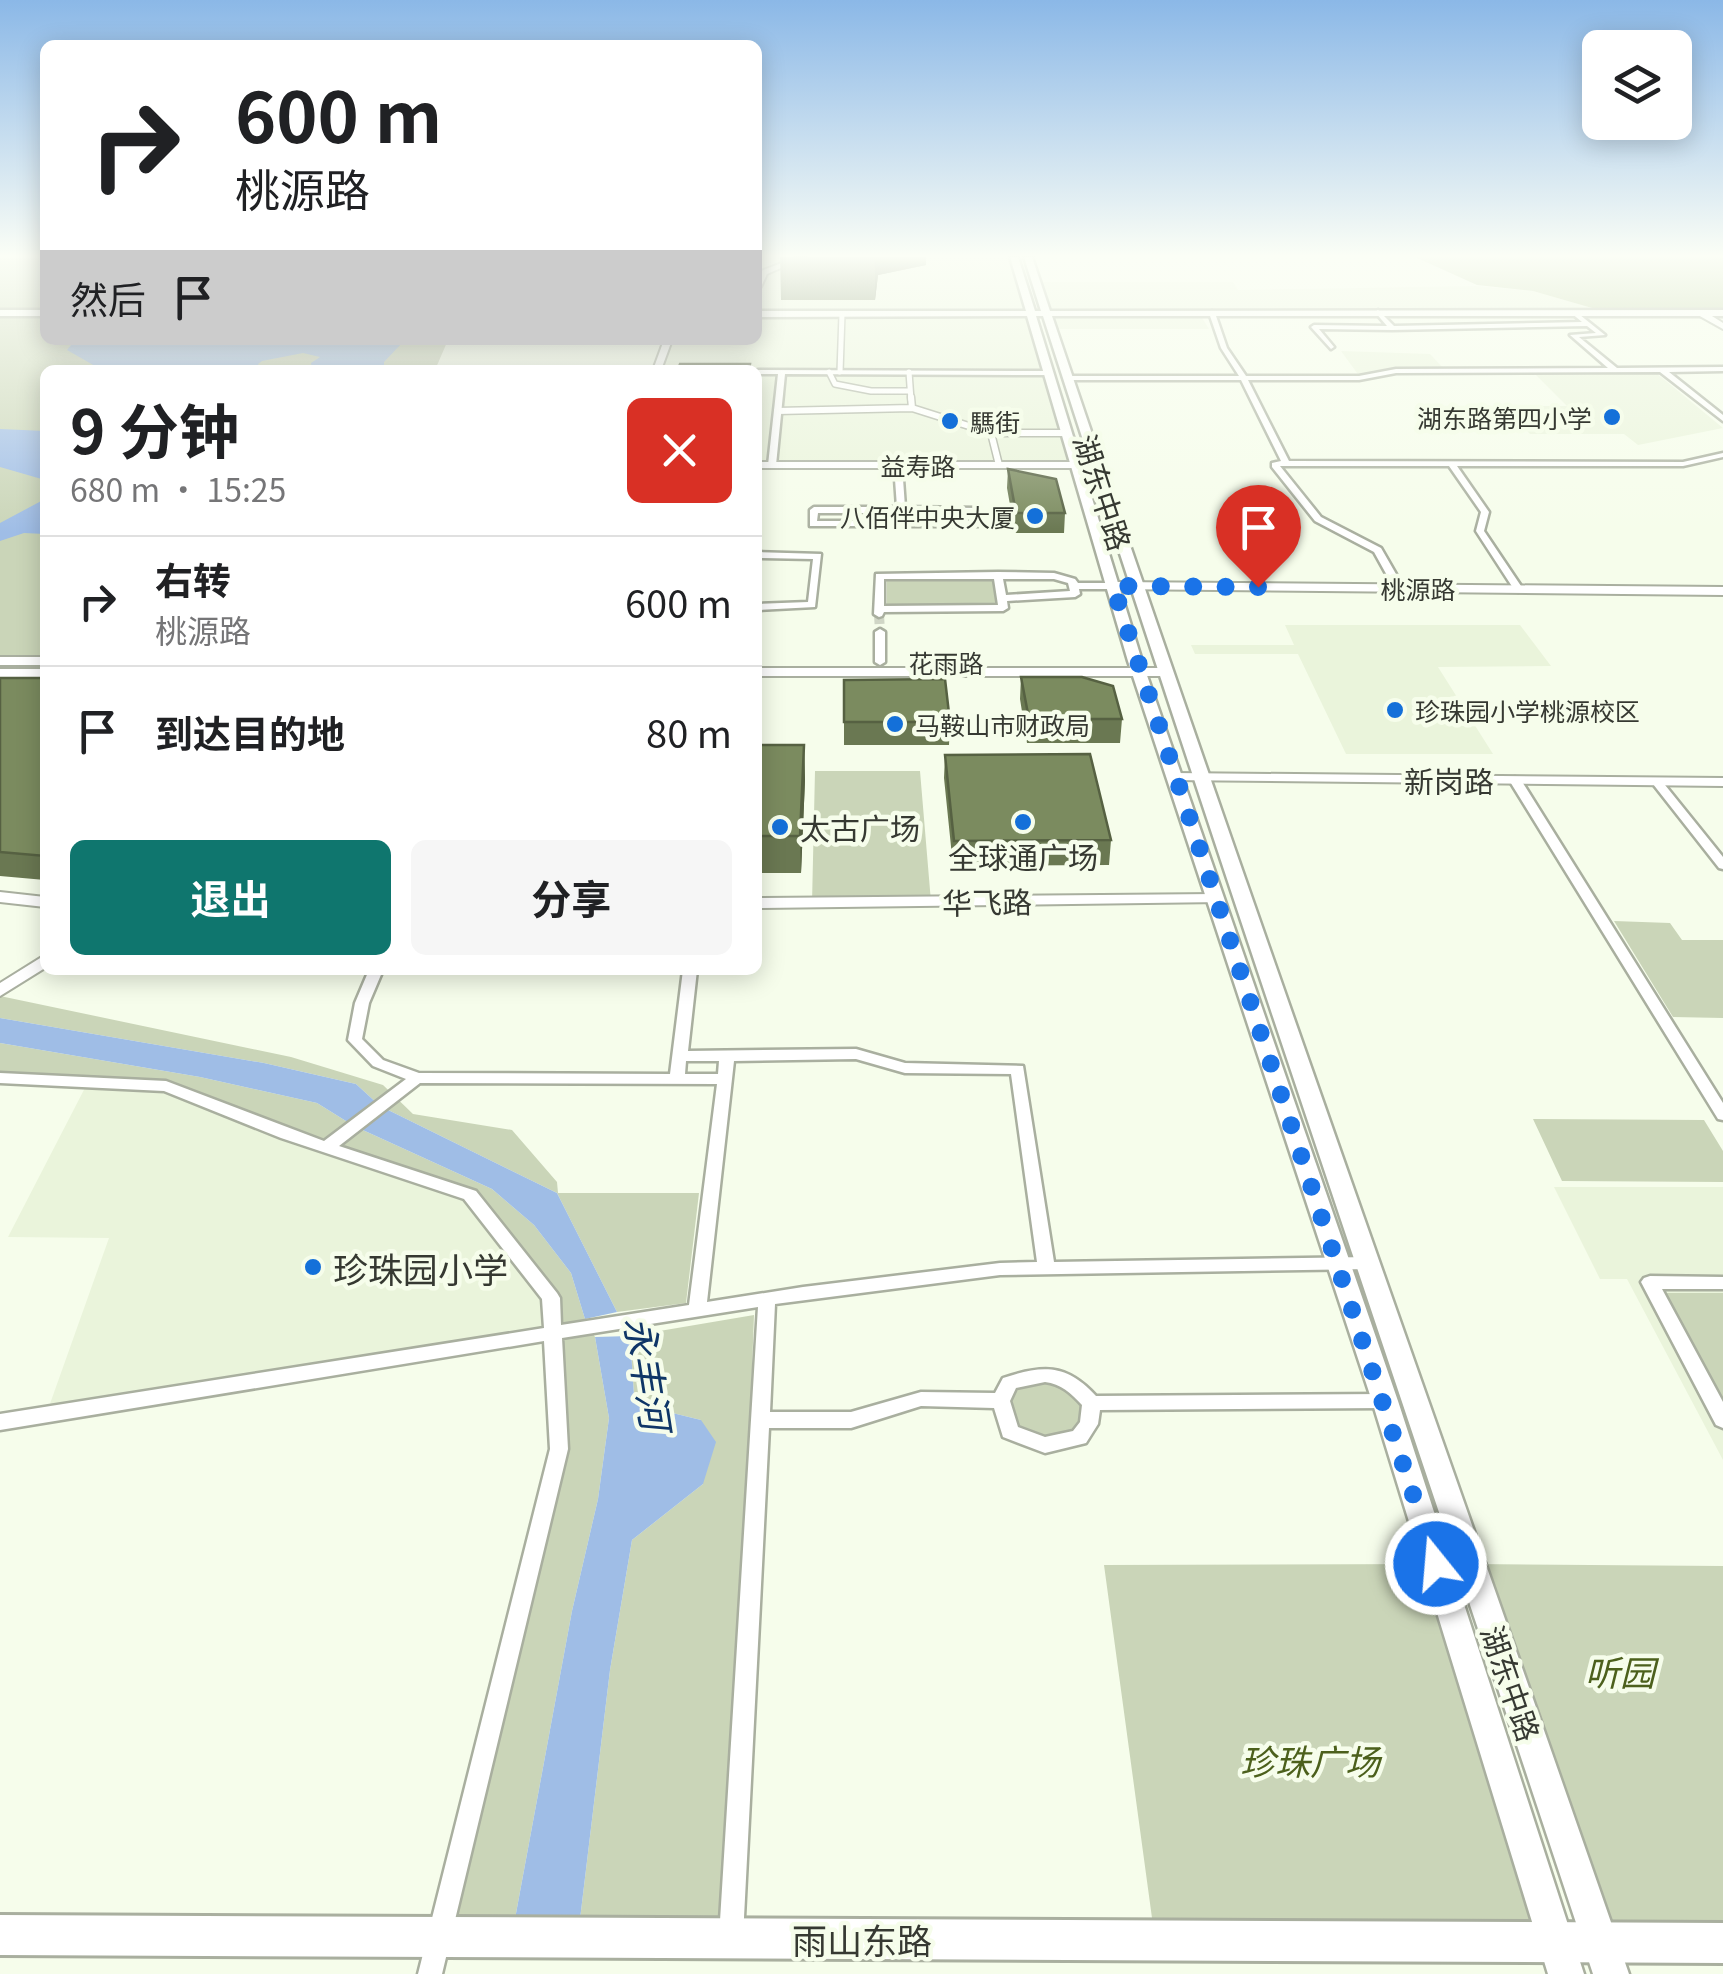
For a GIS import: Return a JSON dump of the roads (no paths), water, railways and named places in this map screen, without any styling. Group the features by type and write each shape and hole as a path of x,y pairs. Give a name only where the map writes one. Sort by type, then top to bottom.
{"main road":[{"name":"湖东中路","path":"1050,349 1124,586 1137,666 1385,1401 1560,1958"},
{"name":"湖东中路","path":"1058,375 1078,465 1124,586 1162,666 1203,778 1606,1959"},
{"name":"雨山东路","path":"0,1935 731,1937 1606,1959 1723,1944"}],"street":[{"path":"840,372 841,349"},
{"path":"1225,349 1286,463"},
{"path":"1590,349 1615,370"},
{"path":"762,372 1359,378 1396,371 1723,369"},
{"path":"1662,370 1723,419"},
{"path":"772,465 782,372"},
{"path":"829,372 835,384 846,389 910,391"},
{"path":"909,372 912,408"},
{"path":"777,411 912,408 991,433 1068,433"},
{"path":"991,433 999,465"},
{"path":"1400,588 1378,550 1318,519 1275,465 1683,464 1723,455"},
{"path":"1451,464 1477,496 1485,512 1480,531 1518,589"},
{"name":"益寿路","path":"762,465 1078,465"},
{"path":"898,465 901,510"},
{"path":"814,510 901,510 973,510 975,524 813,524 814,510"},
{"path":"762,556 818,556 812,606 762,607"},
{"path":"998,576 1002,598 1004,608 879,611 879,576 998,576 1054,576 1072,581 1075,594 1060,598 1002,598"},
{"path":"1074,586 1124,586"},
{"name":"桃源路","path":"1124,586 1723,591"},
{"path":"880,632 880,662"},
{"path":"0,661 40,660"},
{"name":"花雨路","path":"762,662 1137,666"},
{"path":"762,672 1162,666"},
{"path":"0,673 40,673"},
{"name":"新岗路","path":"1174,778 1723,782"},
{"path":"1515,780 1723,1114"},
{"path":"1657,782 1723,864"},
{"path":"0,897 40,901"},
{"name":"华飞路","path":"762,903 1216,899"},
{"path":"0,991 40,963"},
{"path":"374,975 362,1003 355,1040 378,1063 416,1078 724,1080"},
{"path":"677,1079 689,975"},
{"path":"680,1056 856,1054 905,1068 1018,1070 1046,1268"},
{"path":"697,1311 727,1056"},
{"path":"0,1078 166,1086 326,1148 471,1196 552,1298 559,1449 430,1974"},
{"path":"326,1148 416,1078"},
{"path":"0,1422 767,1299 1000,1268 1370,1262"},
{"path":"1723,1283 1650,1282 1723,1420"},
{"path":"731,1937 767,1299"},
{"path":"1032,1375 1057,1376 1074,1383 1091,1404 1089,1424 1079,1438 1046,1445 1010,1432 1000,1401 1009,1383 1032,1375"},
{"path":"760,1420 851,1420 921,1399 1000,1401"},
{"path":"1091,1404 1385,1401"}],"water":[{"path":"396,349 384,365 311,365 320,357 303,353 258,365 93,365 67,350"},
{"path":"0,429 40,431 40,479 0,467"},
{"path":"40,502 40,534 24,533 0,541 0,523"},
{"path":"0,1018 264,1063 356,1084 380,1106 557,1193 617,1312 585,1319 571,1273 534,1225 492,1189 354,1126 317,1103 200,1077 0,1043"},
{"path":"630,1336 634,1395 648,1407 701,1420 716,1442 703,1484 632,1540 610,1670 578,1936 512,1935 572,1611 598,1499 609,1418 595,1337"}],"tunnel":[{"path":"879,614 880,632"}],"place":[{"name":"湖东路第四小学","path":"1612,417"},
{"name":"騳街","path":"950,421"},
{"name":"八佰伴中央大厦","path":"1035,516"},
{"name":"珍珠园小学桃源校区","path":"1395,710"},
{"name":"马鞍山市财政局","path":"895,724"},
{"name":"全球通广场","path":"1023,822"},
{"name":"太古广场","path":"780,827"},
{"name":"珍珠园小学","path":"313,1267"}],"water label":[{"name":"永丰河","path":"650,1373"}],"park label":[{"name":"听园","path":"1620,1670"},
{"name":"珍珠广场","path":"1310,1759"}]}
